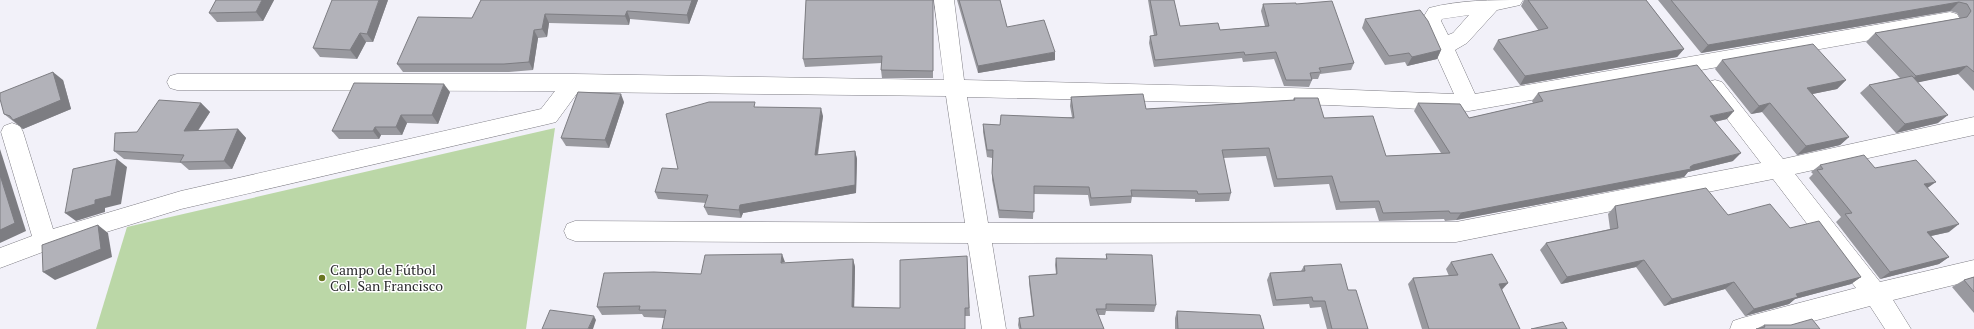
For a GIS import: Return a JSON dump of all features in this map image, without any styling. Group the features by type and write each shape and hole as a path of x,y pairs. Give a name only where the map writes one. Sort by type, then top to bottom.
{"street":[{"path":"944,0 955,88 994,329"},
{"path":"1469,103 1431,21 1436,13 1513,0"},
{"path":"1444,47 1460,38 1490,5"},
{"path":"177,82 574,82 955,88 1388,99 1469,103 1695,62 1950,19"},
{"path":"1680,44 1779,169 1875,294 1899,329"},
{"path":"0,258 45,241 181,200 548,116 574,82"},
{"path":"575,231 978,233 1456,232 1779,169 1974,126"},
{"path":"12,132 45,241"},
{"path":"1742,329 1974,270"}],"green space":[{"name":"Campo de Fútbol Col. San Francisco","path":"555,128 526,329 96,329 127,227"}],"building":[{"path":"216,0 262,0 256,12 209,13"},
{"path":"332,0 379,0 367,34 360,33 350,50 313,48"},
{"path":"481,0 692,0 687,15 627,11 625,16 545,14 542,29 534,30 529,62 504,64 397,64 418,17 472,18"},
{"path":"806,0 933,0 933,71 881,70 882,56 803,59"},
{"path":"959,0 1000,0 1007,27 1044,20 1055,52 978,66"},
{"path":"1150,0 1174,0 1180,26 1218,23 1220,30 1269,26 1263,4 1296,4 1332,1 1354,63 1319,68 1321,72 1310,73 1312,80 1286,80 1276,52 1245,55 1244,52 1155,60 1150,36 1157,35"},
{"path":"1528,0 1646,0 1684,49 1525,76 1498,40 1548,28"},
{"path":"1671,0 1974,0 1974,72 1967,66 1916,76 1875,33 1967,17 1971,11 1967,4 1959,2 1708,45"},
{"path":"1420,10 1428,21 1441,50 1412,57 1409,53 1389,56 1365,19"},
{"path":"1813,44 1846,80 1807,88 1849,137 1806,146 1770,103 1759,106 1722,60"},
{"path":"1697,65 1734,111 1710,116 1741,153 1693,165 1690,167 1691,169 1461,213 1450,213 1449,211 1383,213 1379,201 1340,202 1332,176 1277,179 1269,148 1222,150 1231,193 1198,194 1197,191 1131,190 1132,196 1091,198 1089,187 1034,186 1034,212 999,210 992,173 993,150 987,150 983,124 1000,125 1001,115 1074,118 1071,97 1143,94 1146,109 1295,100 1294,98 1318,98 1324,118 1373,116 1386,156 1450,153 1418,103 1460,104 1469,118 1543,101 1538,93"},
{"path":"53,72 61,100 13,120 10,116 4,114 0,93"},
{"path":"1912,76 1948,115 1905,124 1869,85"},
{"path":"354,83 444,84 432,115 401,115 396,127 375,127 373,131 332,131"},
{"path":"578,92 621,94 605,140 561,138"},
{"path":"159,100 201,103 184,131 238,129 224,161 180,162 184,155 114,151 115,133 137,132"},
{"path":"709,102 755,102 754,107 821,108 815,155 855,151 855,185 740,205 739,210 704,207 708,195 655,192 662,168 678,169 666,114"},
{"path":"1864,155 1875,168 1916,160 1936,182 1924,184 1959,224 1927,232 1949,257 1890,272 1845,214 1852,213 1817,170 1823,169 1820,165"},
{"path":"117,159 111,196 95,200 95,204 65,213 73,169"},
{"path":"0,175 15,223 0,230"},
{"path":"1706,188 1728,215 1770,204 1790,228 1819,221 1861,277 1796,294 1798,297 1754,309 1734,282 1672,299 1644,260 1567,277 1546,243 1618,228 1615,206"},
{"path":"98,225 101,249 43,272 42,245"},
{"path":"782,254 781,263 853,259 852,307 900,308 900,260 967,256 969,308 965,308 965,329 662,329 666,310 639,310 640,306 597,307 604,273 654,272 701,274 705,255"},
{"path":"1106,254 1152,255 1156,305 1106,304 1106,309 1096,309 1104,329 1021,329 1019,318 1034,316 1029,276 1057,274 1056,258 1107,259"},
{"path":"1492,254 1508,283 1499,284 1520,329 1429,329 1413,278 1458,275 1451,262"},
{"path":"1341,264 1348,290 1356,290 1368,329 1332,329 1325,301 1313,301 1312,297 1276,300 1270,273 1305,271 1304,266"},
{"path":"1974,277 1974,292 1964,280"},
{"path":"550,310 594,316 588,329 542,329"},
{"path":"1177,311 1260,315 1264,329 1178,329"},
{"path":"1812,319 1820,329 1756,329 1765,327 1764,325 1791,325"},
{"path":"1563,322 1567,329 1531,329"}],"place":[{"name":"Campo de Fútbol Col. San Francisco","path":"322,278"}]}
